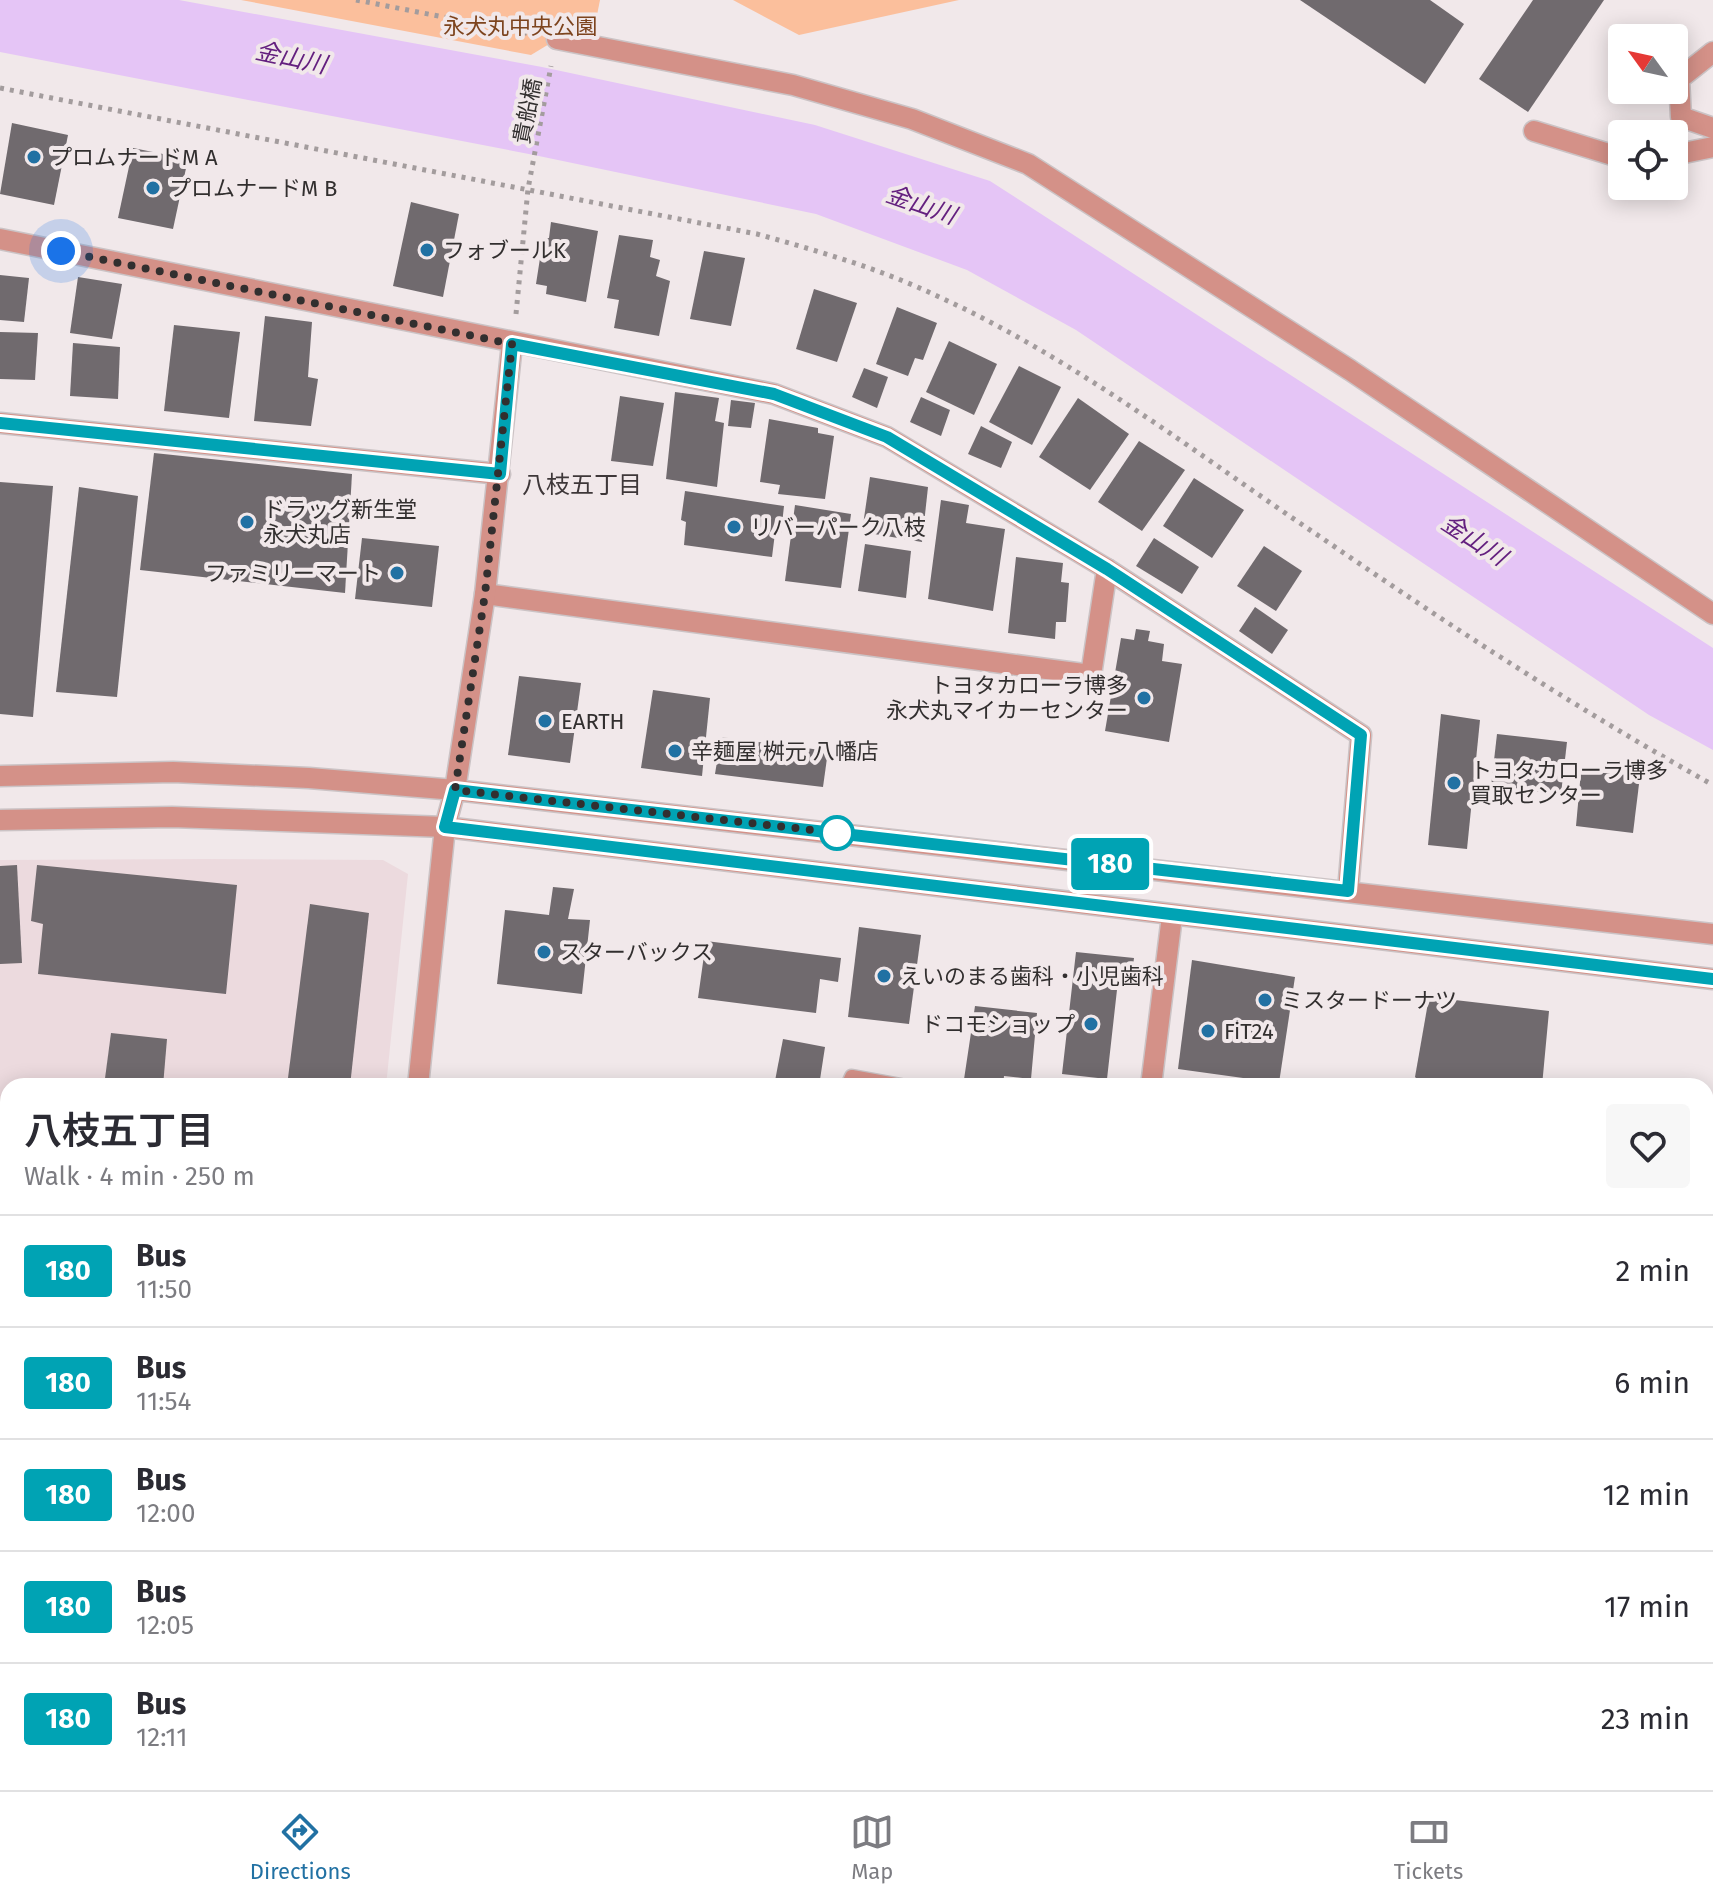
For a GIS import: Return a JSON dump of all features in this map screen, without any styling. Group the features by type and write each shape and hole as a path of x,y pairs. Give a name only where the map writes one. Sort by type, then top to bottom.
{"street":[{"path":"557,39 793,85 912,119 1028,164 1350,370 1713,614"},
{"path":"1713,52 1679,79 1681,117 1713,128"},
{"path":"1534,131 1608,154"},
{"path":"1688,152 1713,147"},
{"path":"0,239 512,344 774,394 887,437 1107,569 1361,735 1348,891"},
{"path":"419,1078 445,827 455,790 485,594 512,344"},
{"path":"0,423 500,474"},
{"path":"485,594 1091,675 1107,569"},
{"path":"0,776 173,772 309,778 455,790 1713,934"},
{"path":"0,820 172,817 445,827 1713,979"},
{"path":"1152,1078 1172,916"}],"lane":[{"path":"91,1790 148,1790"}],"path":[{"path":"356,0 391,4 557,39"},
{"name":"貴船橋","path":"512,344 528,189 557,39"},
{"path":"0,88 757,234 847,260 936,295 1068,366 1605,725 1713,785"}],"shaded area":[{"path":"0,860 383,860 408,874 387,1078 0,1078"}],"green space":[{"name":"永犬丸中央公園","path":"241,0 600,0 597,15 531,55"},
{"path":"733,0 959,0 799,35"}],"water":[{"name":"金山川","path":"0,0 179,0 542,67 815,125 990,181 1713,648 1713,750 1649,715 1076,330 967,270 816,214 534,155 0,52"}],"building":[{"path":"1300,0 1430,0 1464,24 1425,84"},
{"path":"1533,0 1604,0 1528,112 1479,79"},
{"name":"プロムナードM A","path":"12,123 68,135 54,205 0,194"},
{"name":"プロムナードM B","path":"133,148 188,159 173,229 118,218"},
{"name":"フォブールK","path":"411,202 459,214 443,297 393,286"},
{"path":"551,222 598,231 586,302 546,294 547,286 536,284 543,239 549,238"},
{"path":"619,235 653,240 650,257 660,260 656,276 670,281 659,336 614,328 619,300 607,298"},
{"path":"704,251 745,258 731,326 690,319"},
{"path":"0,275 29,278 24,322 0,320"},
{"path":"78,277 122,284 112,339 70,333"},
{"path":"814,289 857,303 837,362 796,349"},
{"path":"897,307 937,323 923,360 915,358 908,376 876,364"},
{"path":"265,316 312,322 308,377 318,379 311,426 254,421"},
{"path":"174,325 240,332 229,418 164,411"},
{"path":"0,332 38,333 35,380 0,379"},
{"path":"949,341 997,364 974,415 926,392"},
{"path":"73,343 120,347 118,399 70,396"},
{"path":"1019,366 1061,387 1032,445 989,422"},
{"path":"864,368 888,377 877,408 852,397"},
{"path":"675,392 719,398 715,421 724,423 717,487 666,479"},
{"path":"620,396 664,403 653,466 611,461"},
{"path":"921,397 950,410 941,436 910,422"},
{"path":"1078,398 1129,434 1090,490 1039,457"},
{"path":"731,400 755,403 751,428 728,426"},
{"path":"769,419 818,428 818,433 834,436 825,499 778,494 780,485 760,482"},
{"path":"981,426 1012,442 1001,468 968,454"},
{"path":"1139,441 1185,470 1142,531 1098,502"},
{"name":"ドラッグ新生堂 永犬丸店","path":"154,453 352,474 345,593 140,570"},
{"path":"870,477 928,487 922,542 862,532"},
{"path":"1194,478 1244,510 1212,558 1163,526"},
{"path":"0,482 53,486 33,717 0,714"},
{"path":"79,487 138,496 117,697 56,692"},
{"name":"リバーパーク八枝","path":"685,491 784,506 781,533 775,533 772,557 684,545 686,522 681,520"},
{"path":"941,500 969,505 966,523 1005,529 993,611 928,599"},
{"path":"795,505 851,514 841,588 785,581"},
{"name":"ファミリーマート","path":"362,538 439,546 432,607 355,599"},
{"path":"1154,538 1199,567 1182,594 1136,566"},
{"path":"865,544 911,551 906,598 858,591"},
{"path":"1264,546 1302,571 1276,611 1237,586"},
{"path":"1016,557 1063,563 1061,582 1069,583 1066,622 1056,622 1055,639 1008,633"},
{"path":"1255,607 1288,630 1272,654 1239,631"},
{"name":"トヨタカローラ博多 永犬丸マイカーセンター","path":"1136,629 1150,631 1148,641 1164,644 1162,661 1182,664 1169,742 1105,731 1121,638 1134,640"},
{"path":"519,676 581,683 570,763 508,755"},
{"path":"653,690 710,698 702,776 641,768"},
{"name":"トヨタカローラ博多 買取センター","path":"1441,714 1480,720 1467,849 1428,845"},
{"path":"1497,734 1567,742 1561,794 1491,787"},
{"path":"721,737 828,751 823,787 715,774"},
{"path":"1581,771 1640,776 1633,833 1576,826"},
{"path":"17,865 22,963 0,964 0,866"},
{"path":"37,865 237,885 226,994 38,974 43,924 31,921"},
{"name":"スターバックス","path":"553,887 574,889 568,919 590,920 582,994 497,984 505,910 549,915"},
{"path":"310,904 369,913 351,1078 288,1078"},
{"name":"えいのまる歯科・小児歯科","path":"859,927 921,935 909,1024 848,1017"},
{"path":"706,941 841,958 838,982 820,979 816,1013 698,998"},
{"name":"ドコモショップ","path":"1076,952 1134,958 1132,973 1119,972 1107,1078 1062,1074"},
{"path":"1192,960 1295,977 1280,1078 1243,1078 1178,1069"},
{"path":"1429,997 1549,1011 1543,1078 1415,1077"},
{"path":"975,1006 1037,1013 1031,1078 964,1078"},
{"path":"111,1033 167,1039 164,1078 105,1078"},
{"path":"783,1039 825,1047 820,1078 776,1078"}],"bus line":[{"name":"180","path":"0,423 500,474 512,344 774,394 887,437 1107,569 1361,735 1348,891 455,790 445,827 1713,979"}],"place":[{"name":"プロムナードM A","path":"34,157"},
{"name":"プロムナードM B","path":"153,188"},
{"name":"フォブールK","path":"427,250"},
{"name":"ドラッグ新生堂 永犬丸店","path":"247,522"},
{"name":"リバーパーク八枝","path":"734,527"},
{"name":"ファミリーマート","path":"397,573"},
{"name":"トヨタカローラ博多 永犬丸マイカーセンター","path":"1144,698"},
{"name":"EARTH","path":"545,721"},
{"name":"辛麺屋 桝元 八幡店","path":"675,751"},
{"name":"トヨタカローラ博多 買取センター","path":"1454,783"},
{"name":"スターバックス","path":"544,952"},
{"name":"えいのまる歯科・小児歯科","path":"884,976"},
{"name":"ミスタードーナツ","path":"1265,1000"},
{"name":"ドコモショップ","path":"1091,1024"},
{"name":"FiT24","path":"1208,1031"}],"district":[{"name":"八枝五丁目","path":"582,485"}],"route":[{"path":"61,251 512,344 485,594 455,790 848,834 837,833"}]}
